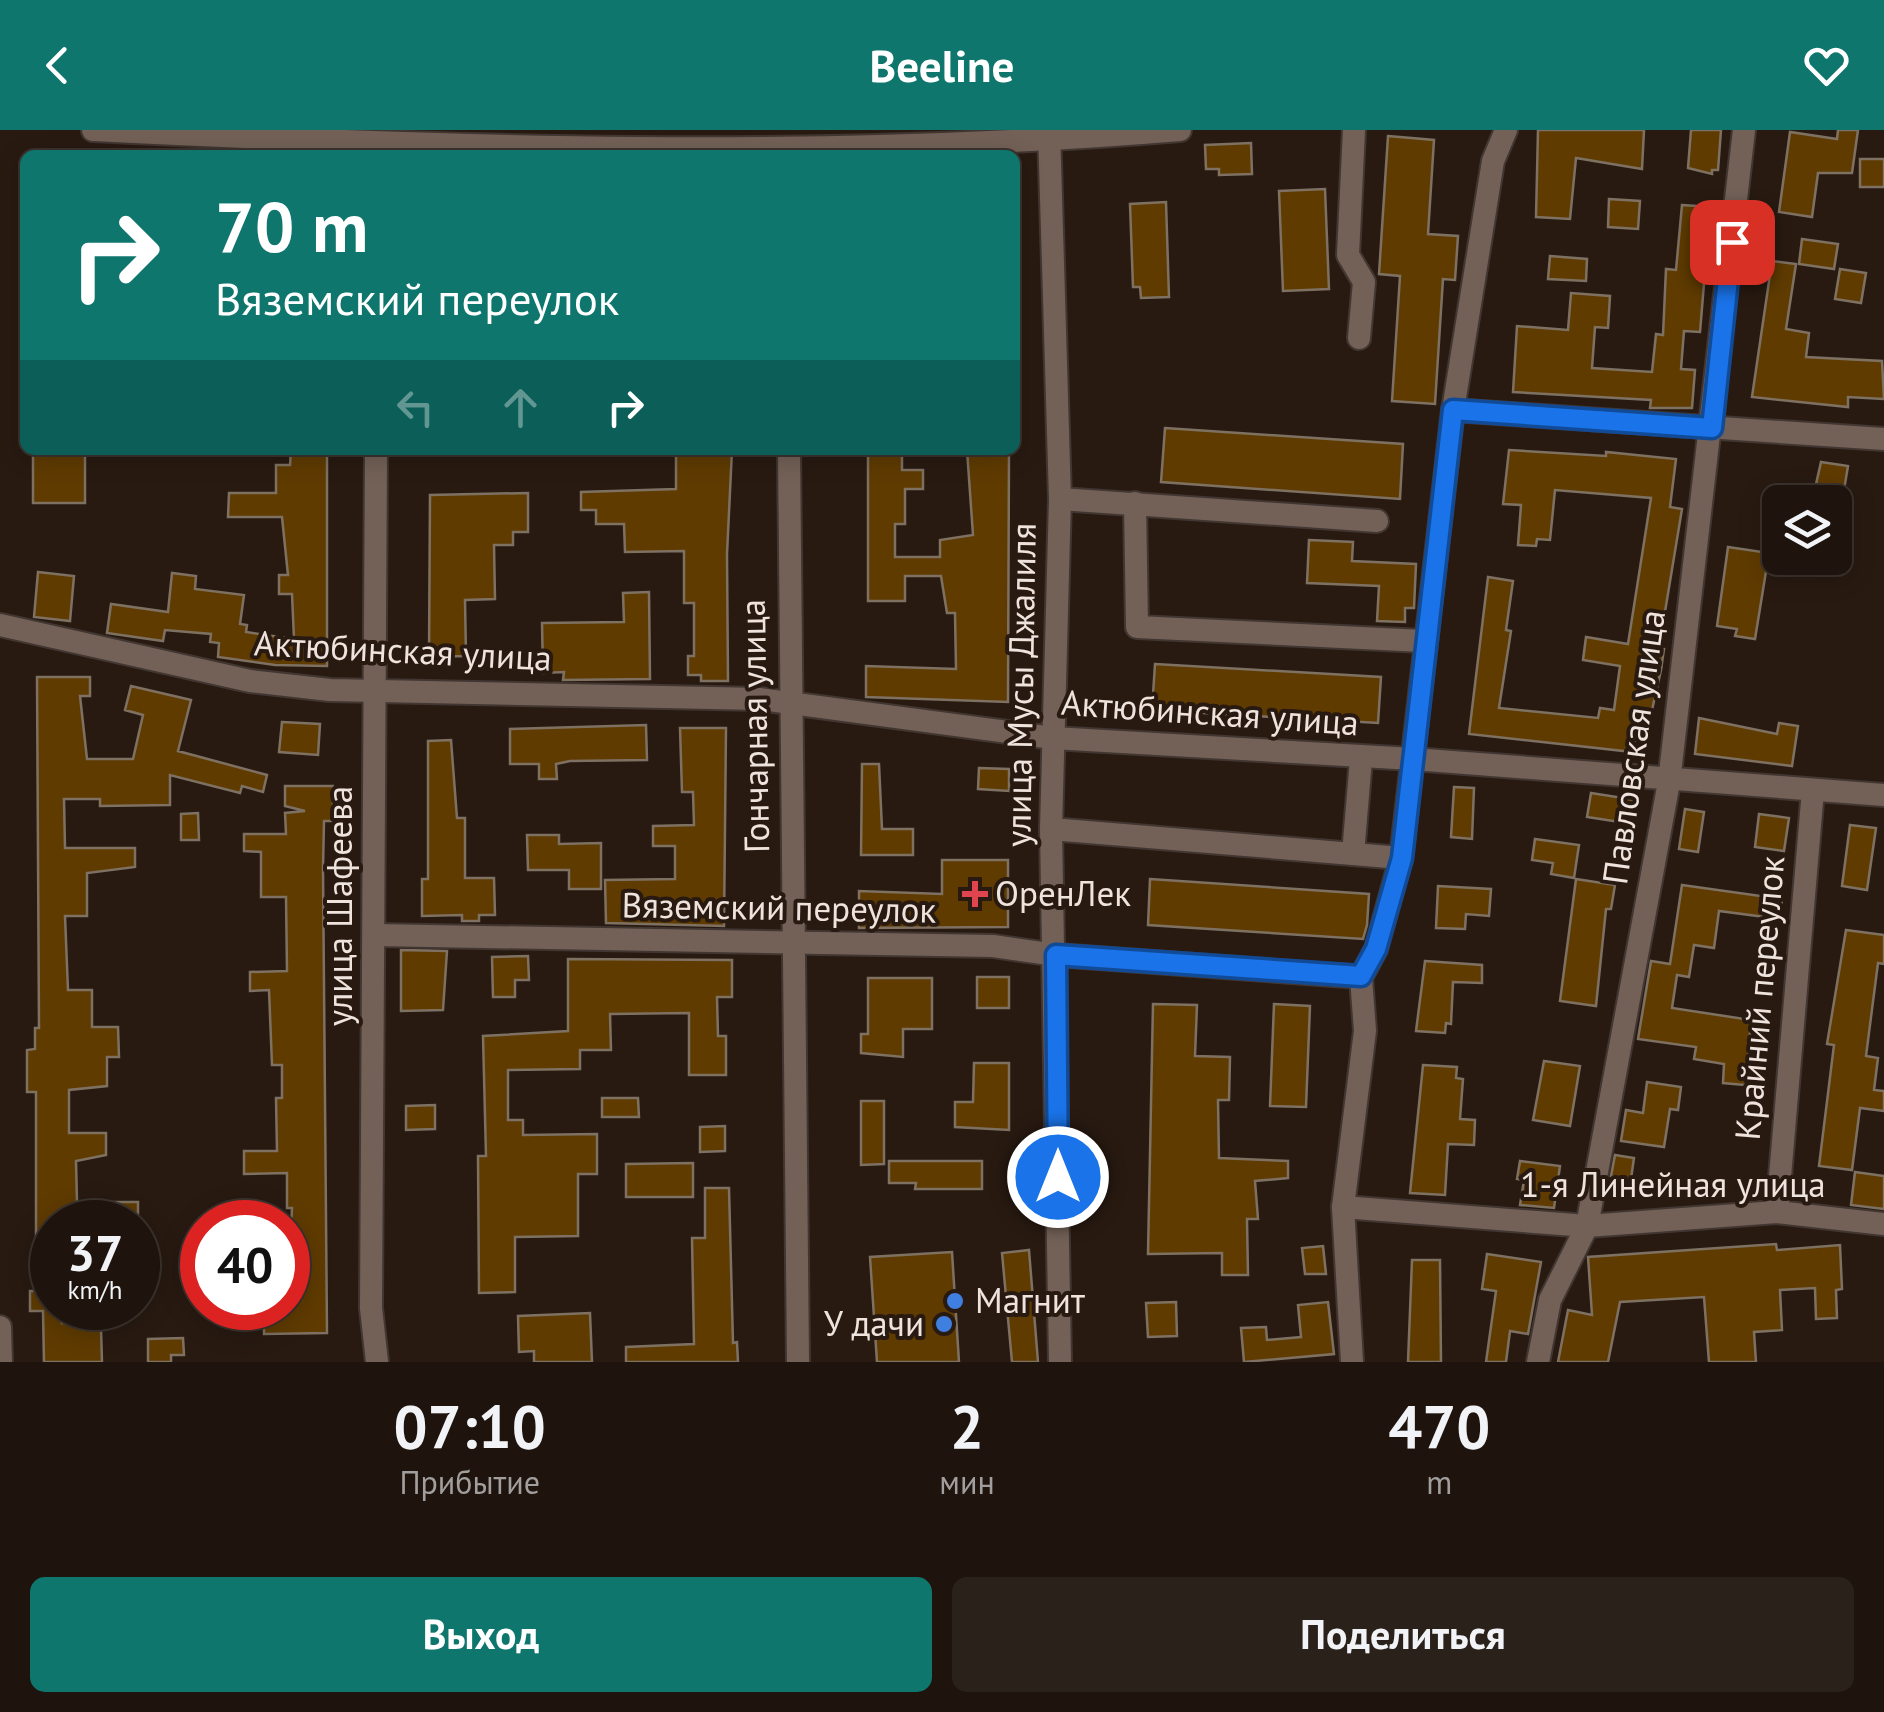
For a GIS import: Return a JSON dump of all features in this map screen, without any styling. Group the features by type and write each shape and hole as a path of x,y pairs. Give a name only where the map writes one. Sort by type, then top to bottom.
{"street":[{"path":"93,130 375,143 790,144 1180,130"},
{"path":"1354,130 1348,255 1364,282 1360,338"},
{"path":"1352,1362 1343,1208 1365,1031 1361,976 1376,949 1402,858 1423,641 1453,410 1493,161 1492,130"},
{"path":"1493,161 1506,130"},
{"name":"Павловская улица","path":"1538,1362 1550,1300 1587,1226 1669,782 1744,130"},
{"name":"улица Мусы Джалиля","path":"1049,135 1060,498 1052,829 1060,1362"},
{"path":"1453,410 1884,439"},
{"name":"улица Шафеева","path":"376,455 371,1308 377,1362"},
{"name":"Гончарная улица","path":"789,455 798,1362"},
{"path":"1060,498 1377,521"},
{"path":"1135,504 1137,627 1423,641"},
{"name":"Актюбинская улица","path":"0,624 250,681 377,690 789,702 866,716 1054,738 1360,759 1413,759 1669,782 1884,795"},
{"path":"1353,854 1360,759"},
{"name":"Крайний переулок","path":"1777,1212 1813,790"},
{"path":"1052,829 1402,858"},
{"name":"Вяземский переулок","path":"375,936 794,946 992,946 1056,955 1361,976"},
{"name":"1-я Линейная улица","path":"1343,1208 1587,1226 1777,1212 1884,1224"},
{"path":"0,1327 1,1362"}],"building":[{"path":"1538,130 1644,130 1642,169 1576,158 1570,219 1536,217"},
{"path":"1691,130 1721,130 1718,170 1712,170 1712,174 1688,168"},
{"path":"1838,130 1858,130 1852,173 1818,173 1812,217 1779,212 1790,132 1837,139"},
{"path":"1388,136 1434,140 1428,234 1458,236 1455,280 1443,279 1435,404 1392,401 1400,276 1379,274"},
{"path":"1251,143 1252,174 1219,175 1219,169 1206,169 1205,145"},
{"path":"1860,159 1884,159 1884,187 1860,187"},
{"path":"1325,189 1329,289 1283,291 1279,191"},
{"path":"1609,199 1640,201 1638,229 1608,227"},
{"path":"1166,202 1169,297 1141,298 1140,287 1133,287 1130,204"},
{"path":"1682,205 1711,207 1709,234 1713,234 1711,260 1706,260 1700,332 1684,331 1681,369 1695,370 1692,408 1650,408 1651,400 1513,392 1517,326 1568,330 1571,293 1610,296 1608,328 1595,327 1592,368 1652,372 1656,334 1663,335 1666,269 1676,270"},
{"path":"1802,239 1838,244 1834,269 1799,264"},
{"path":"1550,256 1587,259 1586,281 1548,279"},
{"path":"1772,261 1796,264 1786,329 1809,333 1806,357 1882,361 1884,399 1848,397 1848,407 1752,397"},
{"path":"1840,269 1866,273 1861,303 1835,299"},
{"path":"1165,428 1403,444 1400,499 1161,482"},
{"path":"1509,450 1606,456 1606,452 1676,459 1670,507 1682,509 1659,648 1664,649 1661,670 1652,710 1639,708 1633,752 1469,734 1488,577 1513,581 1506,630 1511,631 1499,708 1598,718 1600,708 1614,710 1620,666 1583,660 1586,637 1628,644 1651,498 1555,490 1550,540 1537,539 1536,546 1518,545 1521,505 1503,504"},
{"path":"33,455 85,455 85,503 33,503"},
{"path":"291,455 327,455 327,666 275,665 218,657 219,643 210,642 211,634 165,630 163,641 107,633 111,604 168,612 172,573 196,576 195,589 244,595 240,624 247,625 246,632 294,639 292,594 279,594 279,575 288,575 282,517 228,517 229,493 276,493 276,465 290,465"},
{"path":"676,455 732,455 727,554 728,681 701,681 701,675 688,675 688,656 694,656 694,603 684,603 684,551 625,552 624,524 596,524 596,510 581,510 581,492 676,489"},
{"path":"868,455 902,455 902,470 923,470 923,489 905,489 905,524 895,524 895,557 940,557 940,540 973,535 967,455 1009,455 1008,702 866,697 866,666 956,669 955,613 947,613 941,576 905,576 905,601 868,601"},
{"path":"1821,462 1848,466 1845,485 1816,485"},
{"path":"528,493 528,532 513,532 513,545 494,545 495,599 465,600 466,656 429,657 430,495"},
{"path":"1309,540 1353,542 1352,561 1416,564 1414,608 1405,608 1405,622 1377,621 1379,586 1307,583"},
{"path":"1728,547 1762,552 1762,575 1765,575 1755,639 1735,636 1737,629 1717,626"},
{"path":"38,572 74,576 70,621 34,617"},
{"path":"649,592 650,679 563,680 564,672 543,673 542,623 624,622 623,593"},
{"path":"1155,664 1381,677 1378,723 1152,710"},
{"path":"37,677 90,677 90,696 80,696 87,759 133,759 143,715 125,710 131,686 191,700 178,751 267,775 263,792 242,786 240,793 170,775 170,805 100,806 100,799 64,799 65,848 135,848 135,867 87,873 87,916 65,916 68,990 92,990 92,1027 118,1027 119,1057 107,1057 107,1086 69,1090 69,1133 106,1133 106,1155 76,1161 77,1200 36,1200 36,1092 27,1092 27,1050 35,1049 35,1028 39,1028"},
{"path":"1699,718 1777,734 1779,723 1798,726 1792,766 1695,754"},
{"path":"282,722 320,724 318,755 279,752"},
{"path":"646,725 647,760 570,761 556,764 557,779 539,779 539,764 510,764 510,729"},
{"path":"680,728 726,728 724,926 606,923 605,880 675,879 675,846 653,846 653,826 694,825 693,792 682,792"},
{"path":"451,740 457,818 465,818 465,878 494,878 495,915 479,915 479,921 462,921 462,915 422,916 422,879 428,879 428,741"},
{"path":"862,764 879,764 882,829 913,829 913,855 861,855"},
{"path":"979,768 1009,769 1009,791 978,789"},
{"path":"285,786 333,786 333,821 324,821 323,869 327,1333 264,1334 264,1330 310,1330 310,1200 287,1200 287,1173 244,1174 244,1151 277,1151 276,1098 282,1098 282,1065 272,1065 269,990 250,991 250,972 287,971 286,897 261,897 261,852 244,851 244,834 286,834 285,813 305,811 285,806"},
{"path":"1454,787 1474,788 1472,839 1451,837"},
{"path":"1591,793 1636,800 1633,824 1587,817"},
{"path":"1685,809 1704,812 1698,852 1679,849"},
{"path":"198,813 199,840 181,840 181,814"},
{"path":"1759,814 1789,818 1784,851 1755,847"},
{"path":"1850,825 1876,828 1867,890 1842,886"},
{"path":"527,835 559,835 559,844 601,843 601,889 569,889 569,870 528,870"},
{"path":"1535,839 1579,845 1574,878 1551,874 1553,863 1532,860"},
{"name":"ОренЛек","path":"942,860 1008,860 1008,927 859,928 859,891 942,894"},
{"path":"1150,879 1369,894 1367,925 1363,939 1148,925"},
{"path":"1576,879 1615,885 1611,909 1606,909 1596,1006 1560,1001"},
{"path":"1682,885 1782,899 1780,919 1719,911 1714,948 1694,945 1689,977 1677,975 1672,1008 1751,1020 1748,1062 1759,1063 1756,1086 1723,1083 1724,1064 1694,1059 1696,1047 1638,1039 1651,961 1670,964"},
{"path":"1438,886 1491,889 1489,916 1466,914 1465,929 1436,928"},
{"path":"1846,930 1884,935 1884,964 1878,963 1866,1056 1878,1058 1874,1090 1884,1091 1884,1111 1860,1108 1852,1170 1819,1166 1834,1045 1827,1044"},
{"path":"401,950 447,951 443,1010 401,1011"},
{"path":"528,956 529,980 515,980 515,997 493,997 492,957"},
{"path":"568,959 732,960 732,997 717,997 718,1036 726,1036 726,1075 689,1075 689,1013 610,1014 611,1050 580,1050 580,1069 508,1070 508,1120 523,1120 523,1135 597,1134 597,1174 578,1174 578,1236 515,1237 515,1292 479,1293 478,1156 486,1156 483,1036 568,1031"},
{"path":"1425,961 1482,965 1482,983 1453,982 1451,1024 1446,1023 1445,1033 1416,1031"},
{"path":"977,977 1009,977 1009,1008 977,1008"},
{"path":"868,978 932,978 932,1029 903,1029 903,1057 861,1053 861,1034 868,1034"},
{"path":"1153,1004 1197,1005 1195,1056 1230,1057 1229,1100 1218,1100 1219,1158 1288,1161 1288,1178 1255,1181 1258,1219 1247,1219 1248,1275 1222,1275 1222,1253 1148,1254"},
{"path":"1274,1004 1310,1006 1306,1107 1270,1106"},
{"path":"1544,1061 1580,1066 1570,1126 1533,1120"},
{"path":"974,1063 1009,1063 1009,1130 955,1127 955,1102 973,1102"},
{"path":"1423,1065 1457,1067 1456,1078 1463,1079 1460,1119 1475,1120 1474,1145 1448,1144 1445,1195 1410,1193"},
{"path":"1647,1082 1681,1087 1678,1110 1670,1109 1664,1147 1621,1141 1626,1110 1643,1113"},
{"path":"602,1098 638,1098 639,1117 602,1117"},
{"path":"861,1101 884,1101 884,1164 861,1165"},
{"path":"435,1105 435,1129 406,1130 406,1106"},
{"path":"725,1126 725,1151 700,1152 700,1127"},
{"path":"1615,1155 1634,1158 1631,1179 1611,1176"},
{"path":"889,1161 982,1161 982,1189 915,1189 916,1183 889,1183"},
{"path":"1520,1161 1560,1166 1554,1208 1520,1205 1524,1180 1517,1179"},
{"path":"693,1163 693,1197 626,1197 626,1164"},
{"path":"1855,1172 1884,1176 1884,1209 1851,1205"},
{"path":"705,1188 729,1188 733,1343 737,1342 738,1362 626,1362 626,1347 694,1344 692,1238 705,1238"},
{"path":"1776,1244 1777,1250 1840,1245 1842,1289 1836,1290 1837,1318 1816,1319 1815,1288 1780,1290 1782,1330 1754,1332 1756,1362 1709,1362 1704,1297 1620,1302 1608,1362 1558,1362 1568,1310 1592,1315 1588,1257"},
{"path":"1323,1246 1326,1274 1305,1274 1302,1248"},
{"path":"1029,1250 1038,1362 1012,1362 1002,1253"},
{"path":"952,1252 959,1362 877,1362 870,1257"},
{"path":"1487,1254 1541,1262 1528,1334 1510,1331 1506,1362 1486,1362 1496,1291 1482,1289"},
{"path":"1412,1260 1440,1260 1441,1362 1408,1362"},
{"path":"1176,1302 1177,1336 1148,1337 1146,1303"},
{"path":"1328,1302 1334,1354 1244,1362 1241,1328 1266,1327 1267,1340 1301,1337 1298,1305"},
{"path":"590,1313 592,1362 534,1362 534,1351 519,1352 518,1316"},
{"path":"43,1330 101,1330 102,1362 44,1362"},
{"path":"183,1338 184,1355 171,1355 171,1362 148,1362 148,1339"}],"place":[{"name":"ОренЛек","path":"975,894"},
{"name":"Магнит","path":"955,1301"},
{"name":"У дачи","path":"944,1324"}],"route":[{"path":"1058,1177 1056,955 1361,976 1376,949 1402,858 1423,641 1453,410 1712,428 1732,242"}]}
